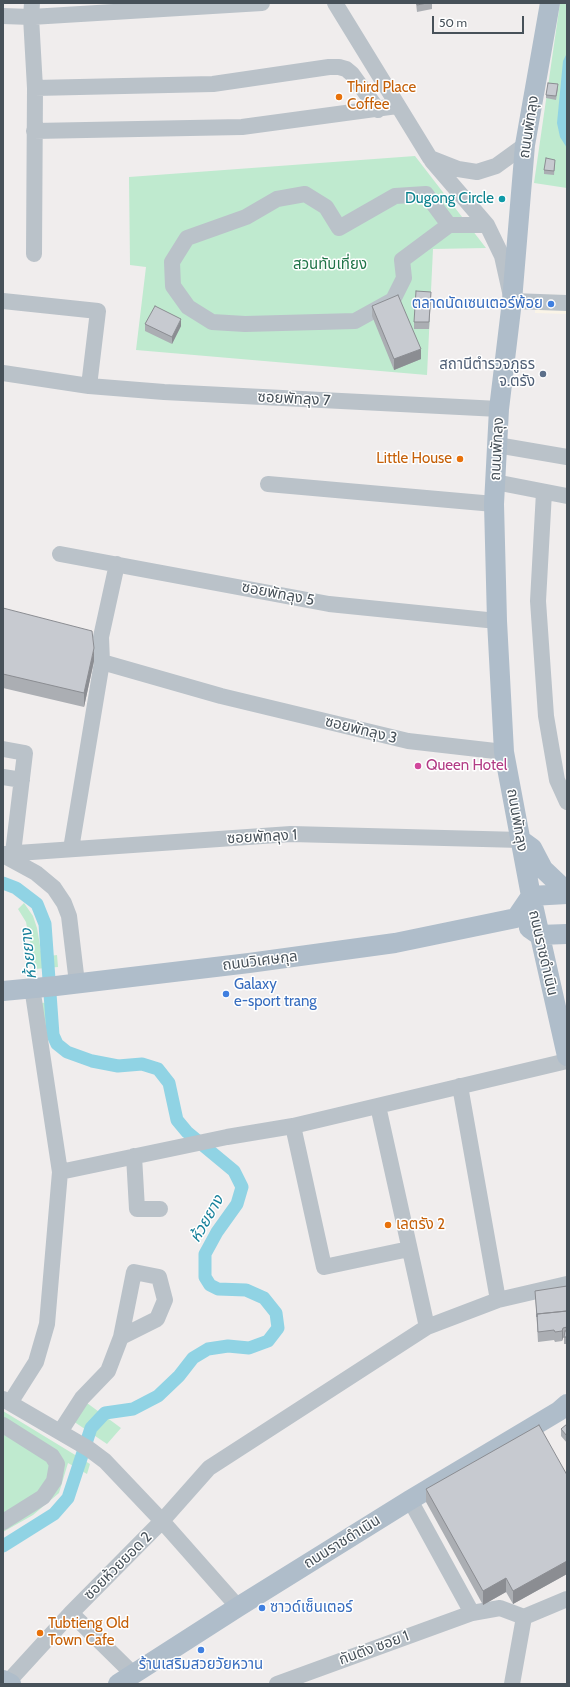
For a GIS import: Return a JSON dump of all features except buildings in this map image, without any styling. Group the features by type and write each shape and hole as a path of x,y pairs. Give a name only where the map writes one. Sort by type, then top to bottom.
{"main road":[{"name":"ถนนพัทลุง","path":"531,896 504,752 497,621 494,504 499,409 512,302 525,145 550,3"},
{"path":"521,840 532,848 543,869 562,887 567,889"},
{"path":"567,894 531,896 516,918 539,935 567,934"},
{"name":"ถนนราชดำเนิน","path":"531,896 567,1056"},
{"name":"ถนนวิเศษกุล","path":"3,991 249,963 395,943 516,918"},
{"name":"ถนนราชดำเนิน","path":"126,1679 410,1500 541,1430 567,1404"}],"street":[{"path":"3,16 31,10 262,3"},
{"path":"335,3 430,158 487,225 502,256 512,302 567,303"},
{"path":"31,10 34,88 34,254"},
{"path":"34,88 213,84 329,67 339,67 346,69 352,74 378,110"},
{"path":"34,131 242,127 378,110 397,106"},
{"path":"430,158 458,169 477,172 496,166 525,145"},
{"path":"449,225 426,194 395,196 375,209 339,228 326,206 304,194 277,199 246,217 187,238 172,262 174,286 188,307 212,322 245,324 355,321 393,300 404,278 402,260 449,225 487,225"},
{"path":"3,301 98,311 89,386"},
{"name":"ซอยพัทลุง 7","path":"3,373 89,386 164,392 499,409"},
{"path":"497,445 567,457"},
{"path":"495,482 567,496"},
{"path":"268,484 494,504"},
{"path":"544,492 538,601 545,701 557,780 567,802"},
{"name":"ซอยพัทลุง 5","path":"60,554 329,604 497,621"},
{"path":"71,849 102,662 94,635 117,564"},
{"name":"ซอยพัทลุง 3","path":"102,662 221,696 408,741 504,752"},
{"path":"3,749 25,753 22,780 10,812 6,854 36,873 54,888 64,903 70,916 73,984"},
{"path":"3,777 22,780"},
{"name":"ซอยพัทลุง 1","path":"6,854 292,834 521,840"},
{"path":"32,988 60,1172 47,1324 36,1362 7,1401 89,1449 105,1462 162,1521 238,1607"},
{"path":"60,1172 227,1137 292,1126 567,1061"},
{"path":"460,1086 498,1300"},
{"path":"378,1106 427,1327"},
{"path":"292,1126 324,1267 409,1249"},
{"path":"134,1156 137,1209 160,1208"},
{"name":"ซอยห้วยยอด 2","path":"8,1683 72,1613 162,1521 209,1468 427,1327 498,1300 567,1284"},
{"path":"65,1436 82,1398 108,1371 121,1337"},
{"path":"3,1425 52,1456 57,1464 54,1481 43,1497 3,1522"},
{"path":"410,1500 472,1613"},
{"path":"512,1684 524,1618 567,1599"},
{"name":"กันตัง ซอย 1","path":"277,1684 472,1613 500,1608 524,1618"},
{"path":"72,1613 126,1679"}],"shaded area":[{"name":"ตลาดนัดเซนเตอร์พ้อย","path":"536,294 567,295 567,314 535,313"}],"green space":[{"path":"560,3 567,3 567,188 534,183"},
{"name":"สวนทับเที่ยง","path":"415,156 486,248 433,249 427,375 136,350 146,267 130,265 129,177"},
{"path":"24,903 33,916 37,928 42,957 57,955 58,967 35,969 26,922 18,909"},
{"path":"56,1002 57,1008 48,1009 51,1038 44,1039 40,1003"},
{"path":"87,1403 121,1428 107,1444 73,1421"},
{"path":"3,1411 90,1464 87,1474 68,1463 59,1493 33,1515 3,1532"}],"water":[{"path":"567,53 567,148 560,137 557,123 563,61"}],"waterway":[{"name":"ห้วยยาง","path":"3,883 16,888 37,904 45,924 53,1035 57,1044 67,1052 92,1061 118,1066 142,1064 158,1069 169,1083 177,1120 187,1132 234,1171 242,1187 237,1204 217,1232 205,1254 205,1277 210,1285 218,1289 246,1290 264,1298 276,1313 278,1328 268,1341 249,1348 228,1346 208,1349 193,1358 179,1376 158,1396 133,1409 105,1413 91,1428 68,1498 54,1514 3,1546"}],"place":[{"name":"Third Place Coffee","path":"339,97"},
{"name":"Dugong Circle","path":"502,199"},
{"name":"ตลาดนัดเซนเตอร์พ้อย","path":"551,304"},
{"name":"สถานีตำรวจภูธร จ.ตรัง","path":"543,374"},
{"name":"Little House","path":"460,459"},
{"name":"Queen Hotel","path":"418,766"},
{"name":"Galaxy e-sport trang","path":"226,994"},
{"name":"เลตรัง 2","path":"388,1225"},
{"name":"ซาวด์เซ็นเตอร์","path":"262,1608"},
{"name":"Tubtieng Old Town Cafe","path":"40,1633"},
{"name":"ร้านเสริมสวยวัยหวาน","path":"201,1650"}]}
